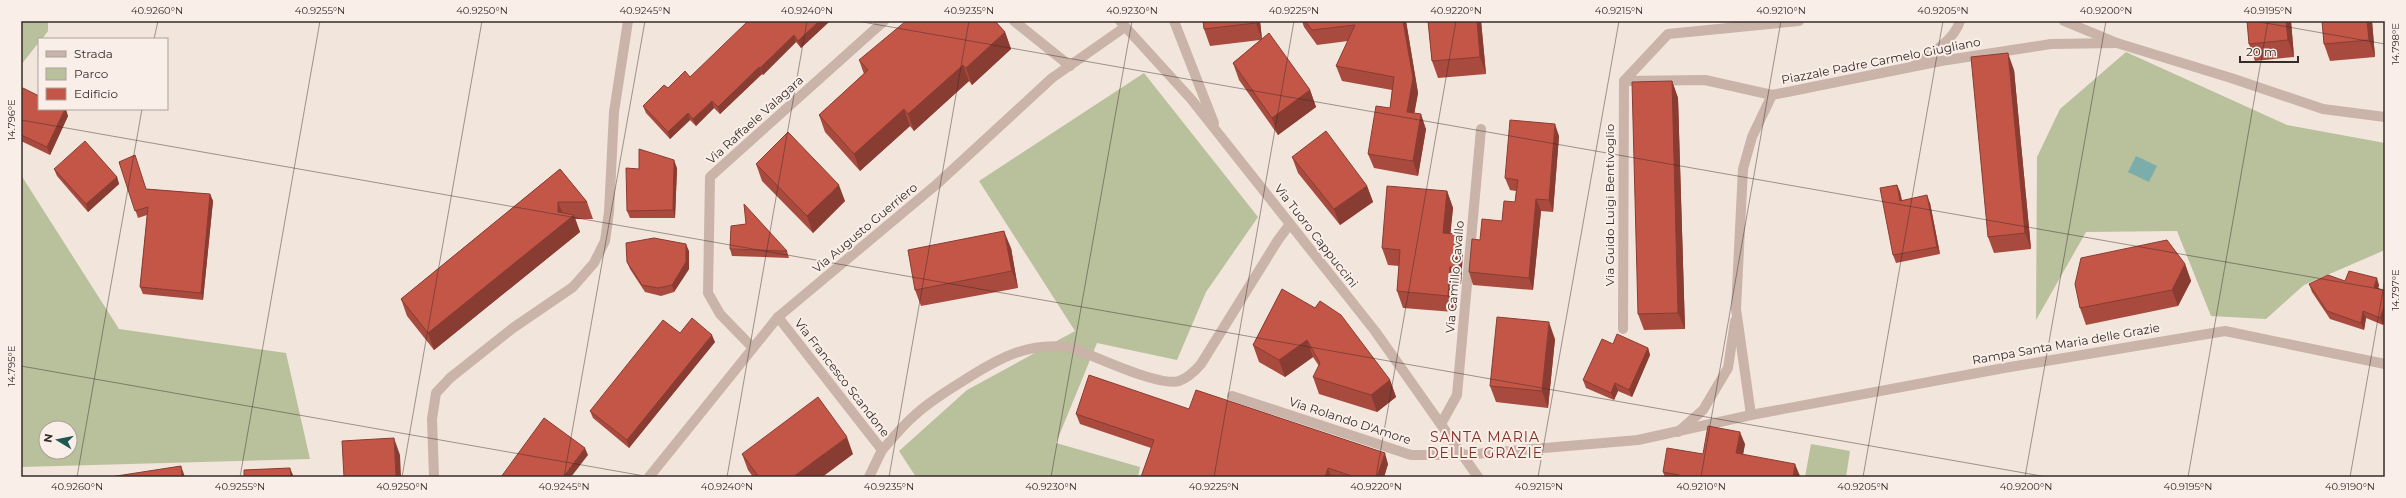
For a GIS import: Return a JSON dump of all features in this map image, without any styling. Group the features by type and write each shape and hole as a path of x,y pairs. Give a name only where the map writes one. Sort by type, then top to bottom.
{"street":[{"path":"434,477 432,419 436,393 450,378 513,328 574,287 594,263 605,241 614,112 628,21"},
{"name":"Via Raffaele Valagara","path":"753,348 720,314 708,293 710,177 884,21"},
{"path":"1014,21 1070,66"},
{"path":"1174,21 1220,136"},
{"path":"1624,81 1668,34 1799,21"},
{"path":"1909,67 1937,50 1958,28 1960,21"},
{"path":"2064,21 2117,43 2323,109 2385,117"},
{"name":"Via Augusto Guerriero","path":"649,477 778,317 937,184 1052,78 1070,66 1123,24"},
{"name":"Via Tuoro Cappuccini","path":"1123,24 1191,99 1375,331 1478,477"},
{"name":"Piazzale Padre Carmelo Giugliano","path":"1676,433 1703,410 1728,368 1736,309 1743,169 1752,137 1772,95 1909,67 2051,44 2117,43"},
{"path":"1624,81 1704,80 1772,95"},
{"name":"Via Guido Luigi Bentivoglio","path":"1623,329 1624,81"},
{"name":"Via Camillo Cavallo","path":"1441,424 1457,395 1481,129"},
{"path":"882,450 915,414 951,388 992,363 1012,353 1036,347 1058,345 1073,348 1161,381 1180,381 1190,376 1201,364 1278,240 1290,224"},
{"name":"Piazzale Padre Carmelo Giugliano","path":"1736,309 1751,415"},
{"name":"Via Francesco Scandone","path":"778,317 882,450 869,477"},
{"name":"Rampa Santa Maria delle Grazie","path":"1676,433 1751,415 2004,368 2225,331 2385,364"},
{"name":"Via Rolando D'Amore","path":"1232,396 1411,455 1463,455 1638,440 1676,433"}],"green space":[{"path":"21,21 48,21 48,31 43,38 38,38 38,43 21,65"},
{"path":"2126,52 2287,125 2385,143 2385,250 2304,285 2266,319 2211,316 2177,231 2086,232 2036,320 2037,157 2060,109"},
{"path":"1144,73 1258,217 1206,292 1177,360 1097,343 1056,443 1140,467 1138,477 916,477 899,451 967,390 1075,331 979,181"},
{"path":"21,175 119,329 286,353 310,459 21,467"},
{"path":"1811,444 1850,451 1846,477 1805,477"}],"water":[{"path":"2136,156 2157,166 2149,182 2128,172"}],"building":[{"path":"748,21 819,21 798,41 794,35 718,107 712,101 693,119 688,113 668,132 643,106 664,85 668,88 685,71 690,77"},
{"path":"906,21 995,21 1005,32 966,68 963,65 908,114 904,109 854,154 819,115 868,70 859,60"},
{"path":"1203,21 1256,21 1256,23 1204,29"},
{"path":"1305,21 1403,21 1413,78 1407,112 1421,114 1413,161 1368,154 1376,106 1390,108 1394,77 1336,66 1355,25 1312,30"},
{"path":"1428,21 1477,21 1480,57 1432,61"},
{"path":"2247,21 2286,21 2288,40 2249,44"},
{"path":"2322,21 2367,21 2369,40 2324,44"},
{"path":"1269,33 1310,90 1272,118 1233,63"},
{"path":"2008,53 2025,233 1988,237 1971,57"},
{"path":"1672,81 1678,313 1638,314 1632,82"},
{"path":"23,88 38,96 38,110 65,110 47,147 21,135 21,92"},
{"path":"1510,120 1555,124 1549,200 1536,199 1529,278 1469,272 1472,239 1480,240 1482,219 1502,221 1504,201 1515,202 1518,180 1505,178"},
{"path":"1326,131 1367,186 1334,209 1292,157"},
{"path":"788,132 839,185 807,216 756,164"},
{"path":"85,141 117,177 86,204 54,169"},
{"path":"639,149 674,160 673,210 627,211 626,168 639,169"},
{"path":"135,155 146,189 210,194 201,293 140,287 148,207 135,211 119,162"},
{"path":"560,169 587,202 558,202 558,212 574,215 428,333 401,299"},
{"path":"1897,185 1900,201 1927,195 1937,247 1893,255 1880,188"},
{"path":"1387,186 1447,191 1443,233 1457,234 1454,267 1450,267 1448,296 1397,291 1400,250 1382,248"},
{"path":"744,204 787,251 730,249 731,226 746,224"},
{"path":"1004,231 1012,271 915,290 908,250"},
{"path":"654,238 686,244 686,262 672,285 658,288 642,285 627,262 626,243"},
{"path":"2167,240 2185,264 2172,290 2080,308 2075,284 2081,258"},
{"path":"2349,271 2377,278 2374,287 2385,291 2385,304 2380,318 2363,311 2361,323 2327,311 2309,284 2328,275 2345,281"},
{"path":"1282,289 1315,308 1320,301 1341,315 1390,380 1371,395 1313,377 1320,363 1307,340 1279,360 1253,345"},
{"path":"1497,317 1549,322 1542,391 1490,386"},
{"path":"692,318 712,335 627,440 590,411 663,320 680,333"},
{"path":"1617,334 1648,348 1629,390 1615,383 1611,393 1583,380 1602,339 1613,344"},
{"path":"1089,375 1189,409 1196,390 1385,453 1377,477 1355,477 1328,468 1325,477 1141,477 1154,440 1076,414"},
{"path":"818,397 847,437 793,477 759,477 742,454"},
{"path":"544,418 585,448 563,477 501,477"},
{"path":"1708,426 1740,432 1736,453 1795,464 1793,477 1679,477 1679,475 1663,472 1667,448 1703,454"},
{"path":"394,438 396,477 344,477 342,441"},
{"path":"181,466 182,477 110,477"},
{"path":"290,468 291,477 244,477 244,470"}],"district":[{"name":"SANTA MARIA DELLE GRAZIE","path":"1485,446"}]}
